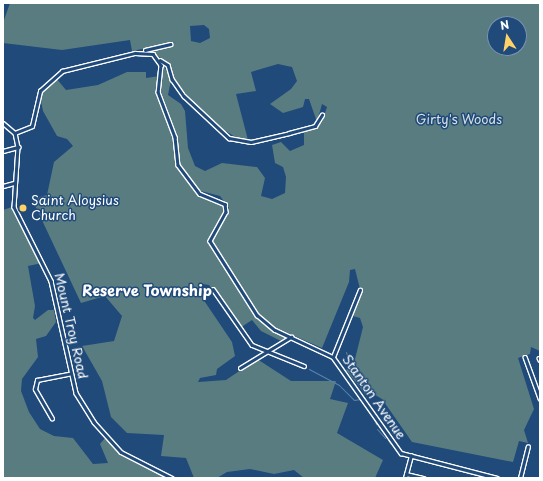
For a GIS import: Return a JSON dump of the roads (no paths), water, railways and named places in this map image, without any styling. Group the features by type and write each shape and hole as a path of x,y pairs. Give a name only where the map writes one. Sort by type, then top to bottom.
{"street":[{"path":"3,122 15,133 32,126 40,91 62,72 170,44"},
{"path":"142,51 168,65 172,79 184,96 229,138 251,142 289,133 315,126 322,115"},
{"name":"Stanton Avenue","path":"159,59 158,92 174,132 178,164 200,194 222,200 226,206 210,240 257,315 275,330 333,357 400,451 411,456 497,478"},
{"name":"Mount Troy Road","path":"15,133 18,147 14,183 14,207 44,261 54,290 69,374 86,412 121,452 172,478"},
{"path":"3,151 18,147"},
{"path":"3,186 14,183"},
{"path":"213,289 252,345 266,349 304,366"},
{"path":"333,357 360,290"},
{"path":"240,368 266,349 291,337"},
{"path":"525,357 540,398"},
{"path":"52,419 35,389 37,380 69,374"},
{"path":"520,478 528,447"},
{"path":"405,478 411,456"},
{"path":"406,474 424,478"}],"waterway":[{"path":"346,352 353,374"},
{"path":"309,369 339,385 354,400 361,399"},
{"path":"348,383 353,387"},
{"path":"355,389 361,398"},
{"path":"362,401 365,405"},
{"path":"372,414 376,424"},
{"path":"377,429 385,438"}],"place":[{"name":"Saint Aloysius Church","path":"23,208"}],"district":[{"name":"Reserve Township","path":"147,290"}],"park label":[{"name":"Girty's Woods","path":"459,119"}]}
